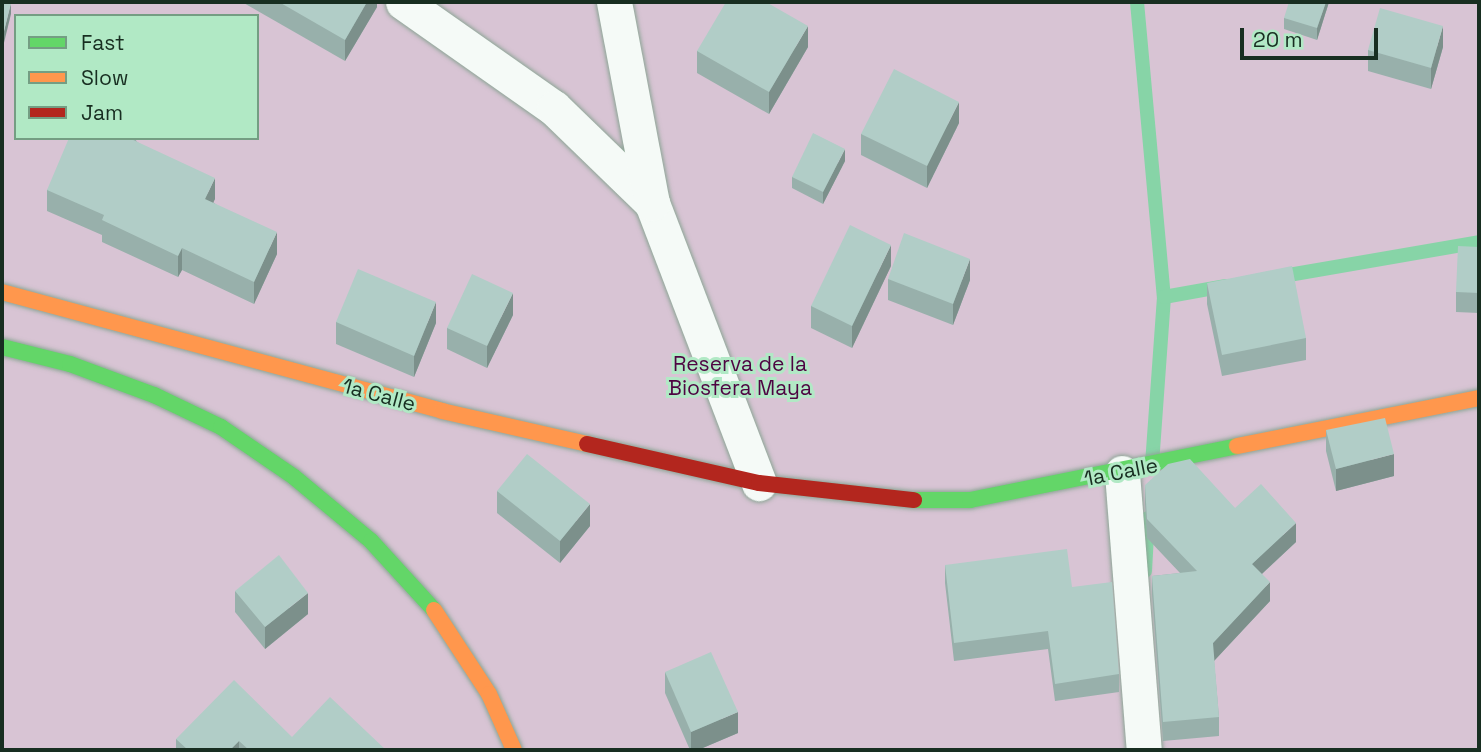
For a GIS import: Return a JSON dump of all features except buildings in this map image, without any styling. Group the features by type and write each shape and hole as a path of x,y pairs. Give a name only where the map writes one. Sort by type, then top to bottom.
{"main road":[{"name":"1a Calle","path":"2,292 442,411 759,483 897,500 970,500 1122,473 1479,398"},
{"path":"2,347 70,364 154,395 221,427 294,477 371,541 435,612 489,694 514,750"}],"street":[{"path":"403,2 554,108 652,202"},
{"path":"614,2 652,202 759,483"},
{"path":"1122,473 1144,750"}],"green space":[{"name":"Reserva de la Biosfera Maya","path":"2,2 1479,2 1479,750 2,750"}],"waterway":[{"path":"1137,2 1164,297 1152,463"},
{"path":"1277,277 1479,242"},
{"path":"1164,297 1226,286"},
{"path":"1145,571 1148,518"}],"traffic: fast":[{"path":"2,347 70,364 154,395 221,427 294,477 371,541 434,610"},
{"path":"914,500 970,500 1237,446"}],"traffic: slow":[{"path":"2,292 442,411 587,444"},
{"path":"1237,446 1479,398"},
{"path":"434,610 489,694 514,750"}],"traffic: jam":[{"path":"587,444 759,483 914,500"}]}
